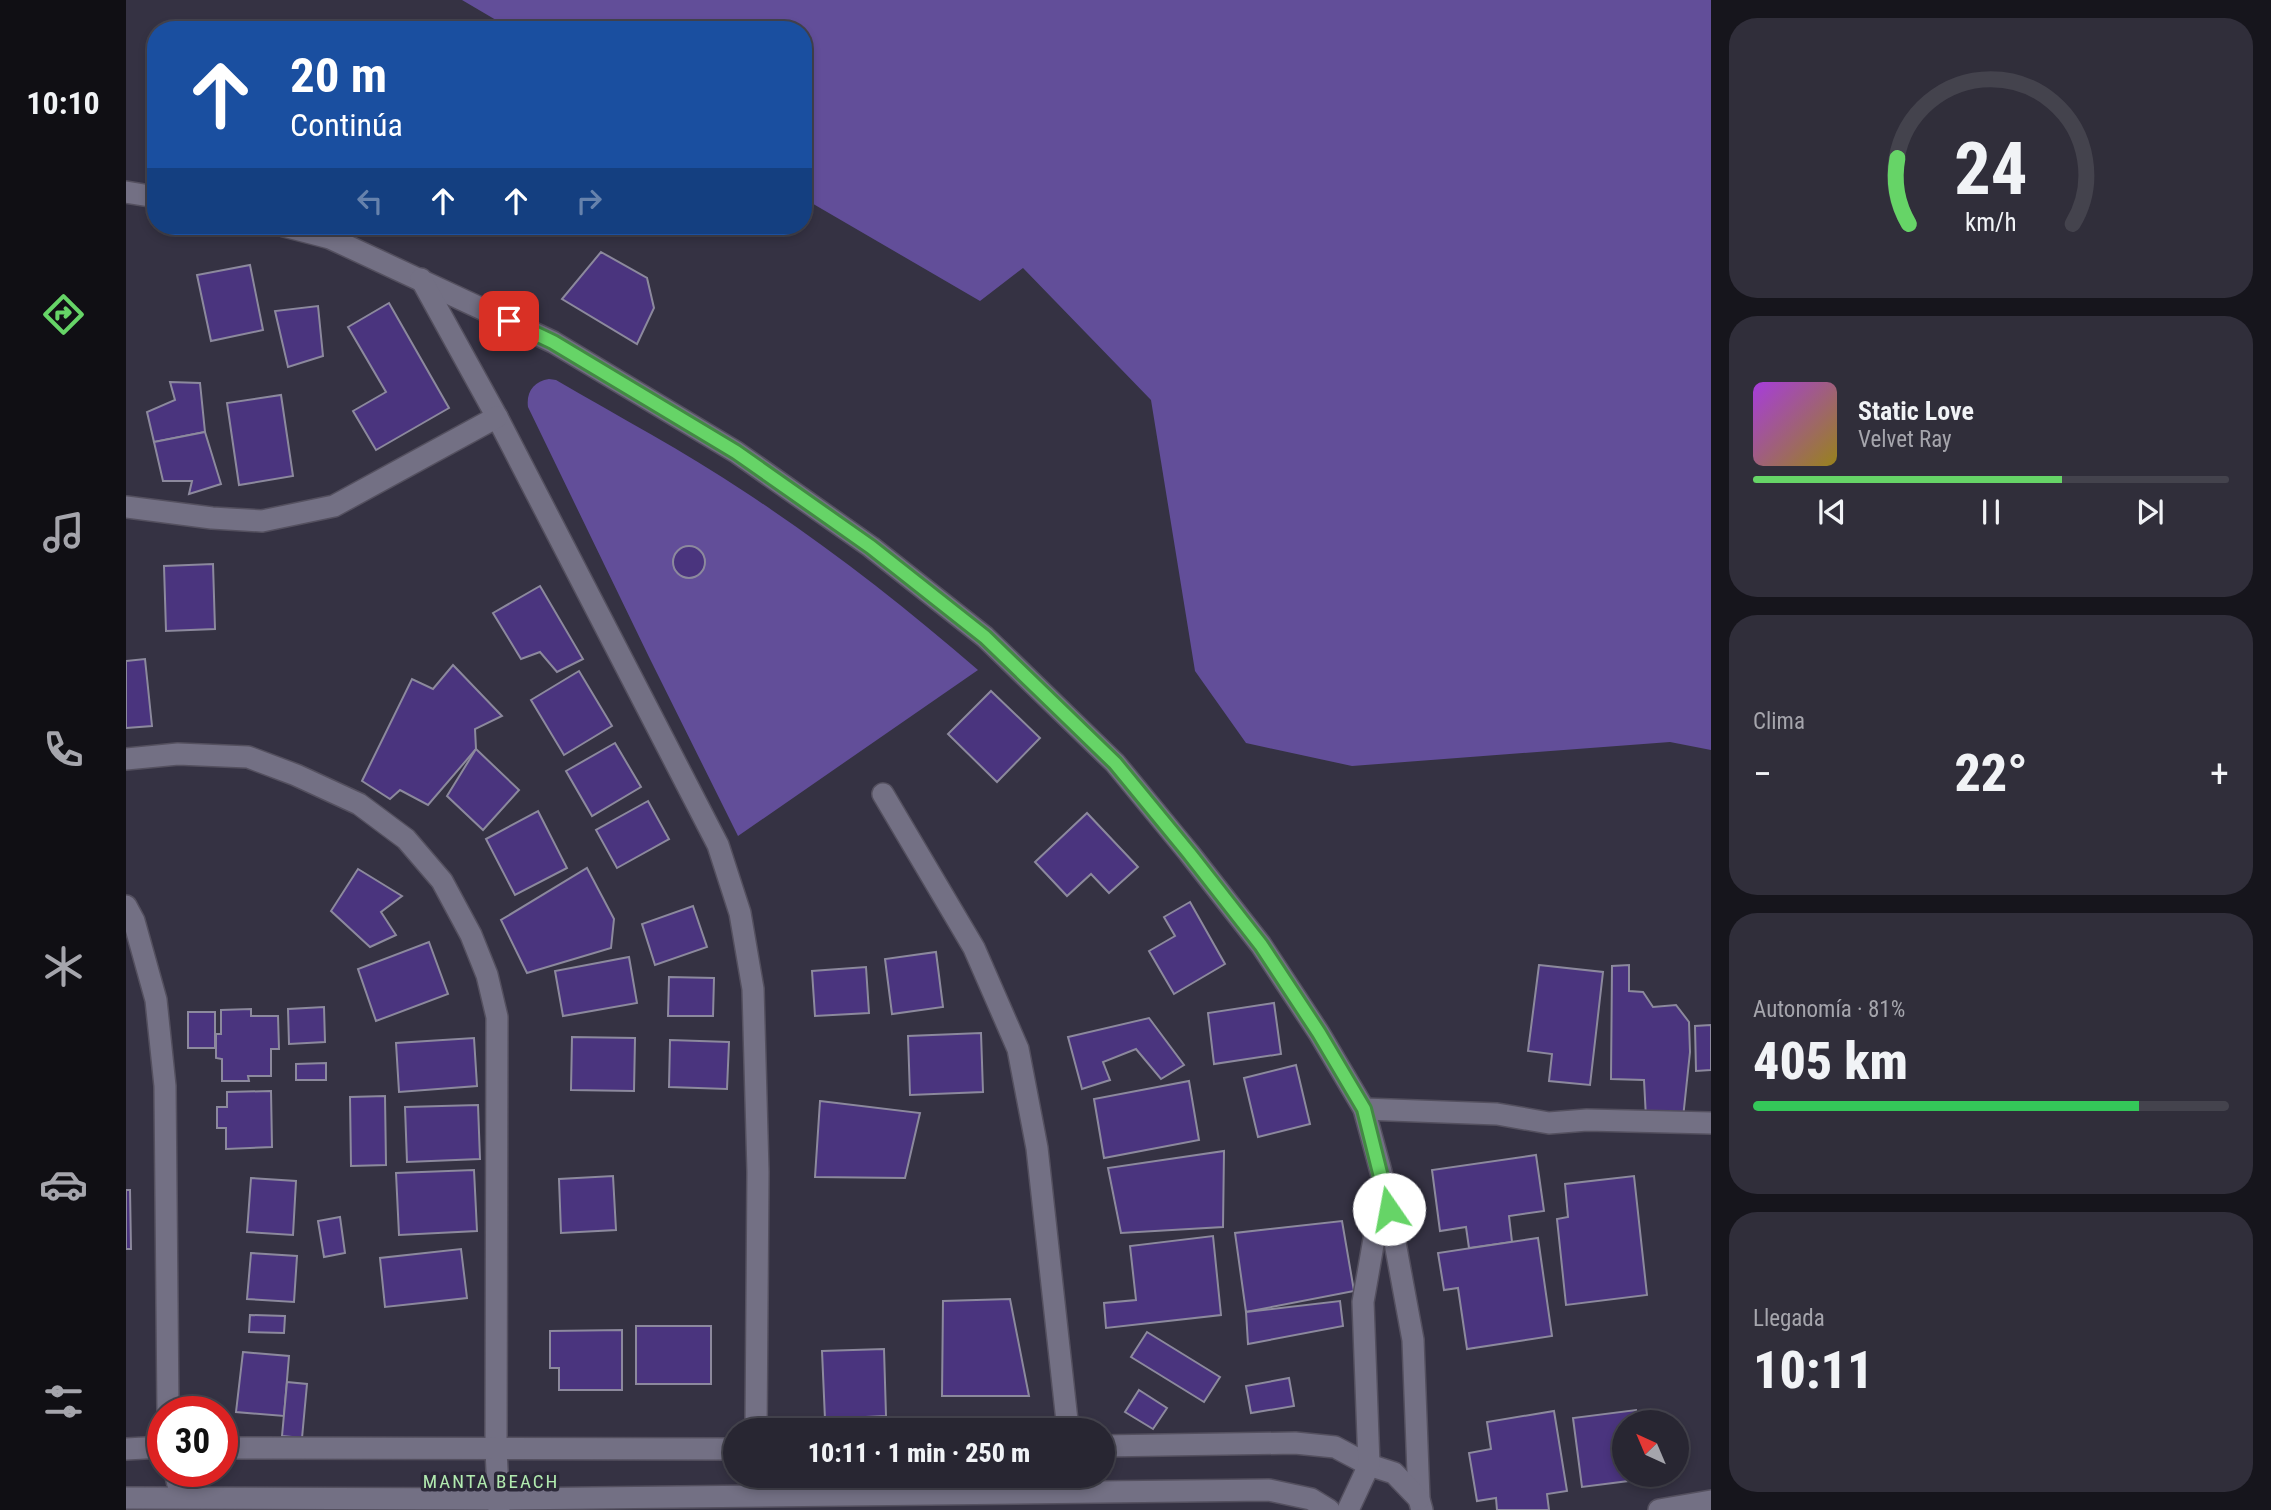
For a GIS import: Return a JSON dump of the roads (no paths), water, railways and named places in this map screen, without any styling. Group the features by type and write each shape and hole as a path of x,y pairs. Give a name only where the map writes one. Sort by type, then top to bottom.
{"street":[{"path":"126,192 147,196"},
{"path":"318,235 421,279 553,342 736,452 871,547 985,637 1115,763 1261,945 1319,1033 1364,1109 1384,1183 1413,1340 1420,1504"},
{"path":"421,279 496,417 718,845 740,913 753,989 758,1172 756,1418"},
{"path":"126,507 212,518 262,521 334,506 496,417"},
{"path":"126,759 178,754 248,757 296,775 359,804 406,839 442,881 471,935 486,975 497,1017 496,1450 499,1505"},
{"path":"883,794 974,948 1018,1049 1037,1148 1067,1418"},
{"path":"126,906 134,921 156,1000 165,1086 168,1396"},
{"path":"1364,1109 1497,1114 1549,1123 1587,1120 1711,1123"},
{"path":"1348,1510 1370,1465 1363,1302 1384,1183"},
{"path":"1115,1446 1294,1443 1335,1447 1370,1465 1394,1473 1420,1504"},
{"path":"126,1449 147,1448"},
{"path":"238,1448 723,1449"},
{"path":"1115,1486 1269,1490 1311,1499 1329,1510"},
{"path":"179,1487 181,1497"},
{"path":"126,1499 181,1497 499,1505 723,1488"},
{"path":"1659,1510 1711,1501"}],"district":[{"name":"MANTA BEACH","path":"491,1481"}]}
